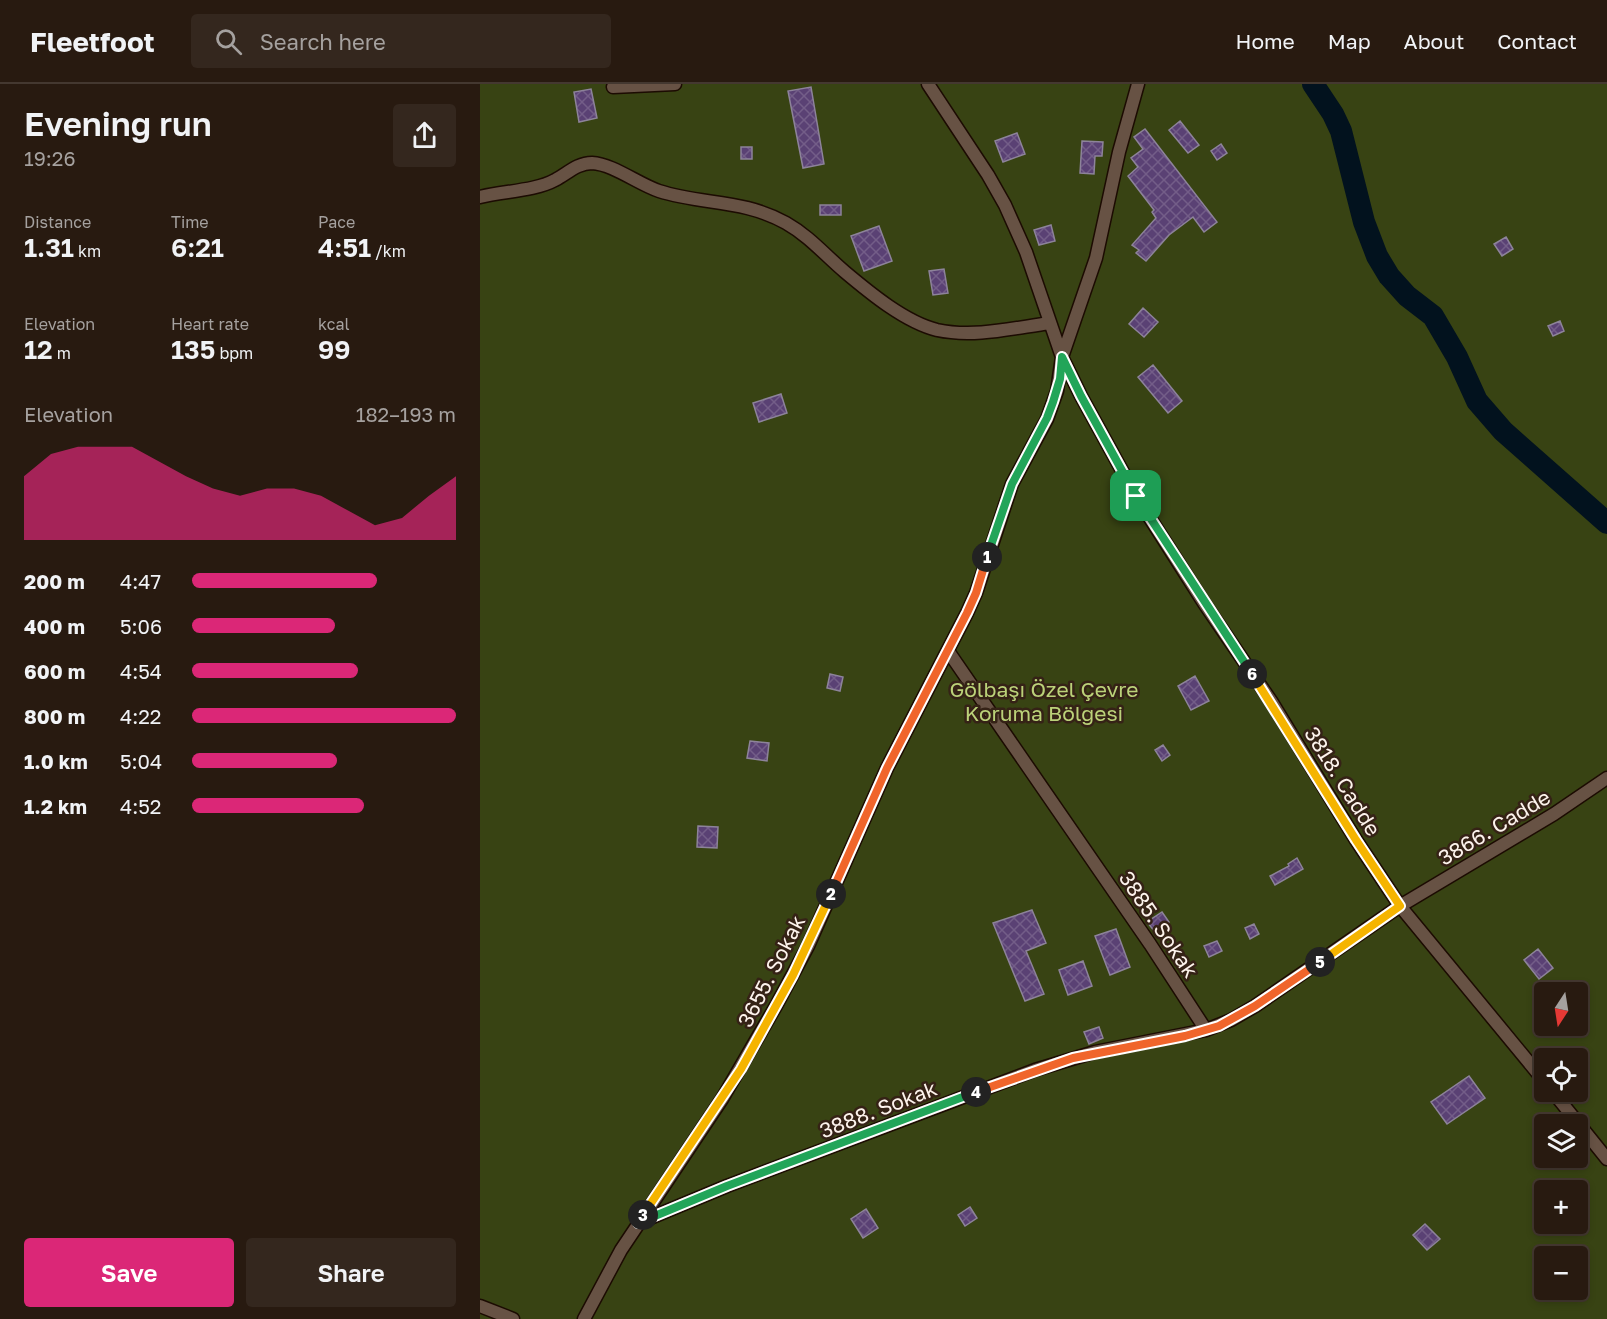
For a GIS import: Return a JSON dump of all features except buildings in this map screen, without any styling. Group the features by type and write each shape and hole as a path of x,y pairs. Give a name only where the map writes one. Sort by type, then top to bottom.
{"street":[{"path":"613,87 675,84"},
{"name":"3818. Cadde","path":"928,84 1005,205 1026,252 1062,357 1136,496 1400,906 1534,1069"},
{"name":"3655. Sokak","path":"584,1319 638,1223 722,1099 788,985 837,882 887,768 976,593 1012,484 1053,402 1060,379 1062,357 1096,258 1119,152 1138,84"},
{"path":"480,197 554,181 583,165 600,165 659,191 737,204 772,216 803,234 880,300 927,327 948,332 984,332 1050,322"},
{"name":"3885. Sokak","path":"948,651 1150,944 1206,1030"},
{"name":"3866. Cadde","path":"1400,906 1554,814 1607,778"},
{"path":"1206,1030 1231,1020 1274,994 1400,906"},
{"name":"3888. Sokak","path":"638,1223 727,1186 1035,1070 1095,1052 1206,1030"},
{"path":"1561,1102 1607,1159"},
{"path":"480,1306 513,1319"}],"green space":[{"name":"Gölbaşı Özel Çevre Koruma Bölgesi","path":"480,84 1607,84 1607,1319 480,1319"}],"waterway":[{"path":"1313,84 1333,114 1341,131 1364,222 1377,256 1389,276 1407,296 1433,316 1457,357 1477,401 1503,431 1607,523"}],"route":[{"path":"1062,357 1136,496 1400,906 1274,994 1219,1026 1185,1036 1095,1052 1035,1070 727,1186 638,1223 741,1069 808,946 887,768 928,692 976,593 1005,500 1053,402 1060,379 1062,357"}]}
